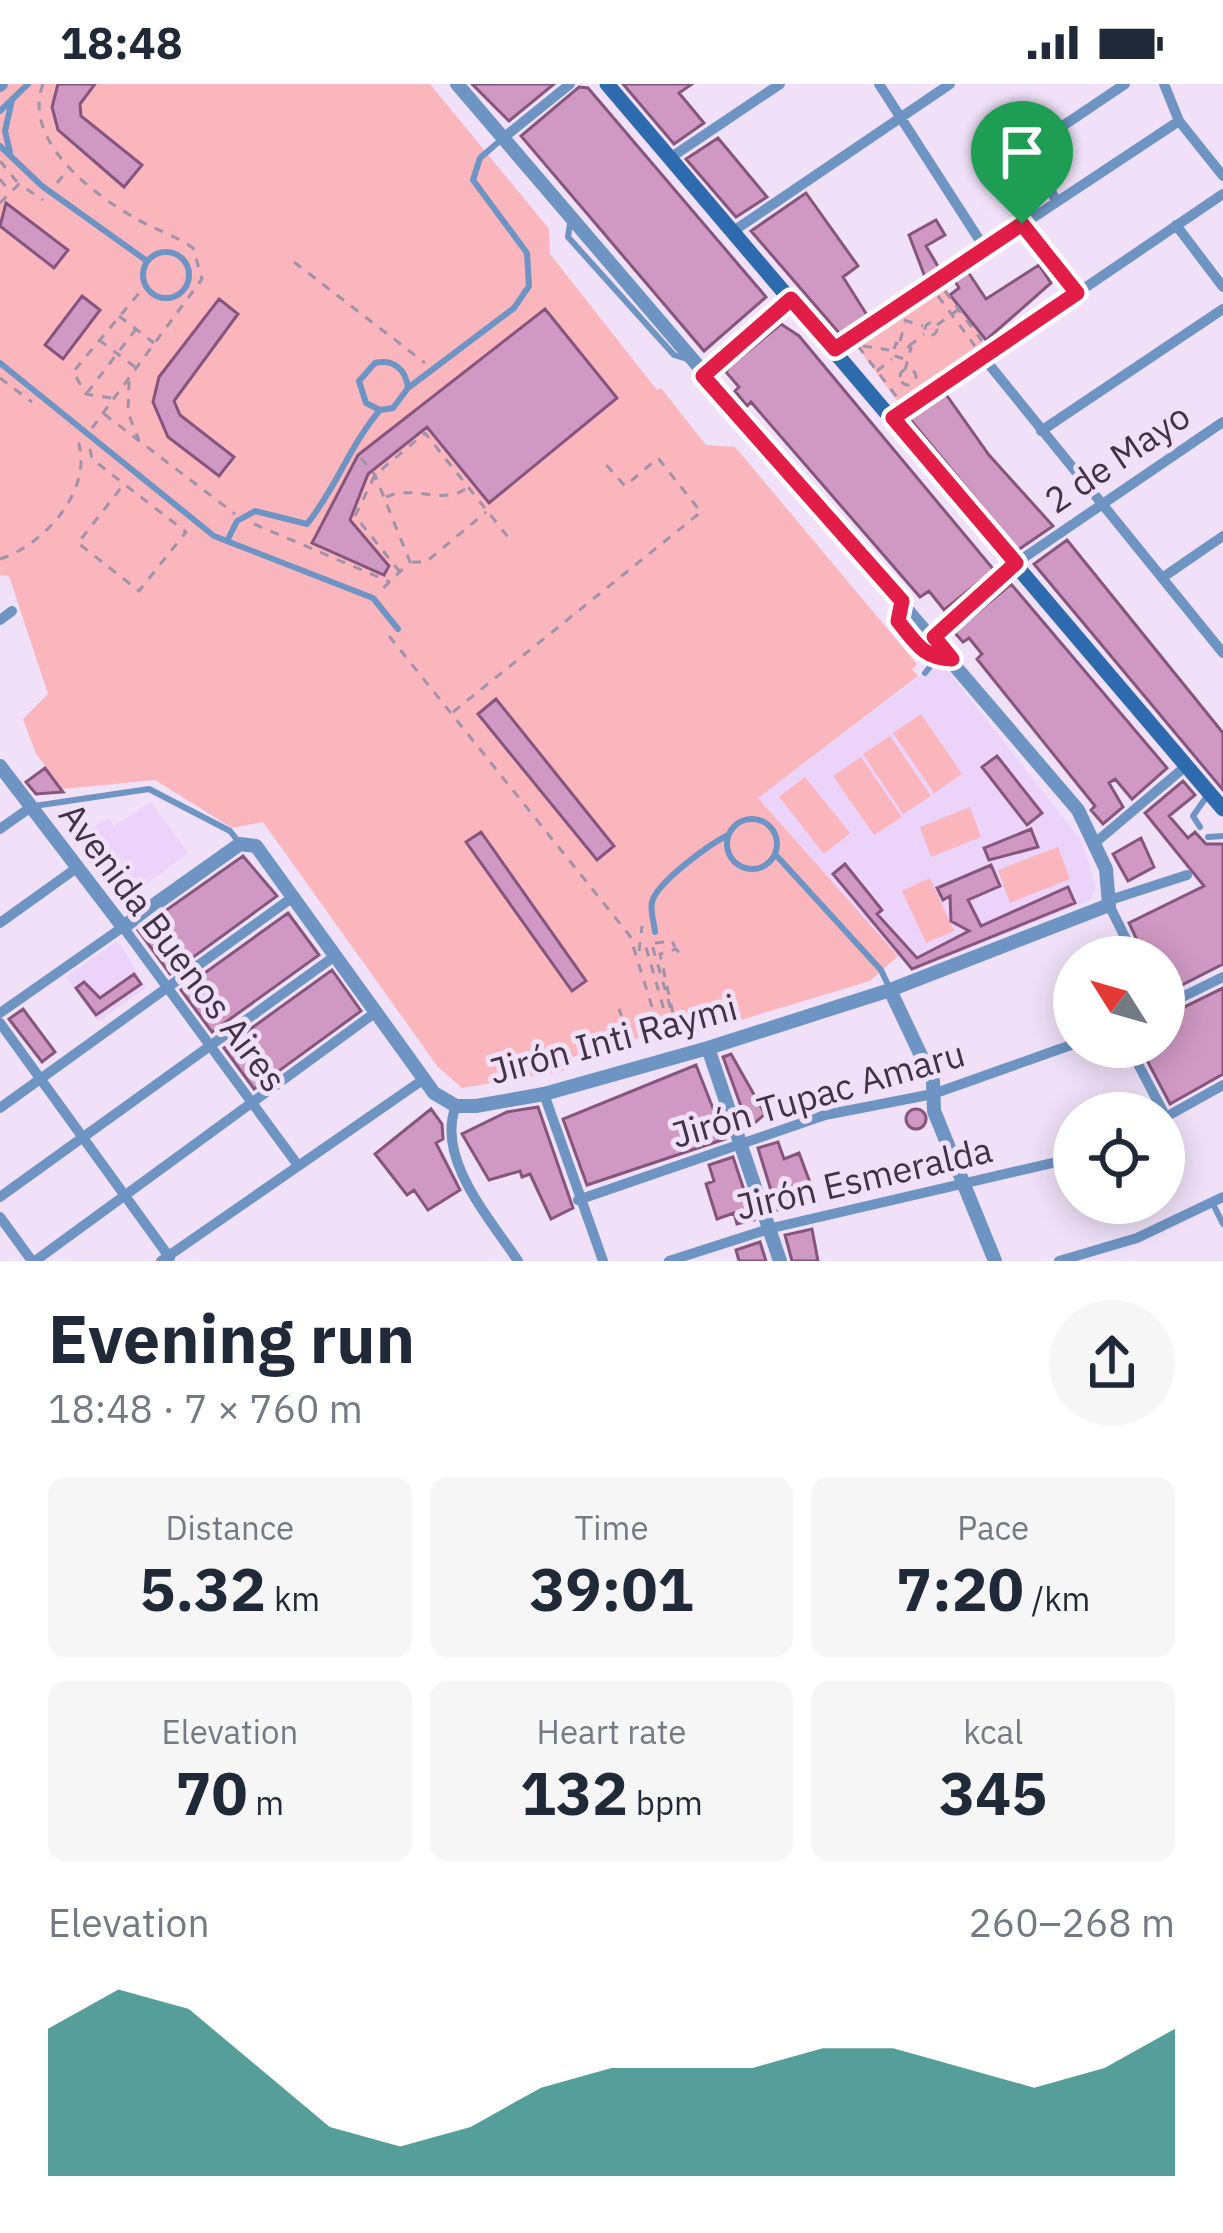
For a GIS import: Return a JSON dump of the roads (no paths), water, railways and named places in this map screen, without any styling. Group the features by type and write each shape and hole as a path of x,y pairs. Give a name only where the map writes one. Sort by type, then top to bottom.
{"main road":[{"path":"607,84 835,349 897,410 1016,563 1223,808"}],"street":[{"path":"457,84 1078,810 1096,842 1110,902 1125,936"},
{"path":"502,139 570,84"},
{"path":"670,158 780,84"},
{"path":"879,84 984,247"},
{"path":"732,232 950,84"},
{"path":"1056,201 1030,148 1125,84"},
{"path":"1164,84 1179,121 1223,176"},
{"path":"835,349 1179,121"},
{"path":"897,410 1223,194"},
{"path":"1022,224 1077,293"},
{"path":"1177,225 1223,287"},
{"path":"703,376 791,299"},
{"path":"1041,430 1223,309"},
{"path":"983,351 1041,430 1223,653"},
{"name":"2 de Mayo","path":"934,637 1016,563 1223,422"},
{"path":"1162,578 1223,536"},
{"path":"0,620 12,611"},
{"name":"Avenida Buenos Aires","path":"0,766 297,1164"},
{"path":"1096,842 1186,766"},
{"path":"0,830 31,807"},
{"path":"0,1013 240,844"},
{"name":"Jirón Inti Raymi","path":"240,844 256,846 434,1093 456,1106 544,1094 708,1048 890,990 1110,902"},
{"path":"0,923 78,867"},
{"path":"1110,902 1187,875"},
{"path":"0,1108 293,897"},
{"path":"0,1197 335,956"},
{"path":"1185,996 1223,977"},
{"path":"890,990 933,1081 934,1111 995,1261"},
{"path":"0,1217 33,1261 376,1012"},
{"path":"0,1023 167,1259 424,1079"},
{"path":"708,1048 780,1261"},
{"name":"Jirón Tupac Amaru","path":"578,1200 825,1115 933,1094 1053,1051"},
{"path":"1185,1106 1223,1084"},
{"path":"544,1094 603,1261"},
{"path":"456,1106 450,1134 465,1178 518,1261"},
{"name":"Jirón Esmeralda","path":"669,1261 772,1228 1053,1163"},
{"path":"1059,1261 1136,1238 1218,1199"}],"lane":[{"path":"0,111 28,84"},
{"path":"11,100 5,131 14,161"},
{"path":"227,541 237,521 255,511 307,524 380,410 399,405 408,388 514,308 529,286 527,253 472,180 480,158 502,139"},
{"path":"0,146 147,261"},
{"path":"171,252 187,263 185,289 168,298 146,286 147,261 171,252"},
{"path":"380,410 366,403 359,389 368,367 391,362 404,372 408,388"},
{"path":"0,363 227,541 373,598 398,628"},
{"path":"902,601 898,621 926,656 952,659"},
{"path":"926,673 936,658"},
{"path":"31,807 149,789 230,831 240,844"},
{"path":"1201,827 1193,816 1209,793"},
{"path":"656,932 651,904 656,893 742,821 761,820 775,834 776,854 881,970 890,990"},
{"path":"728,835 728,854 742,868 762,868 776,854"},
{"path":"1208,836 1223,836"},
{"path":"1218,1199 1223,1224"}]}
